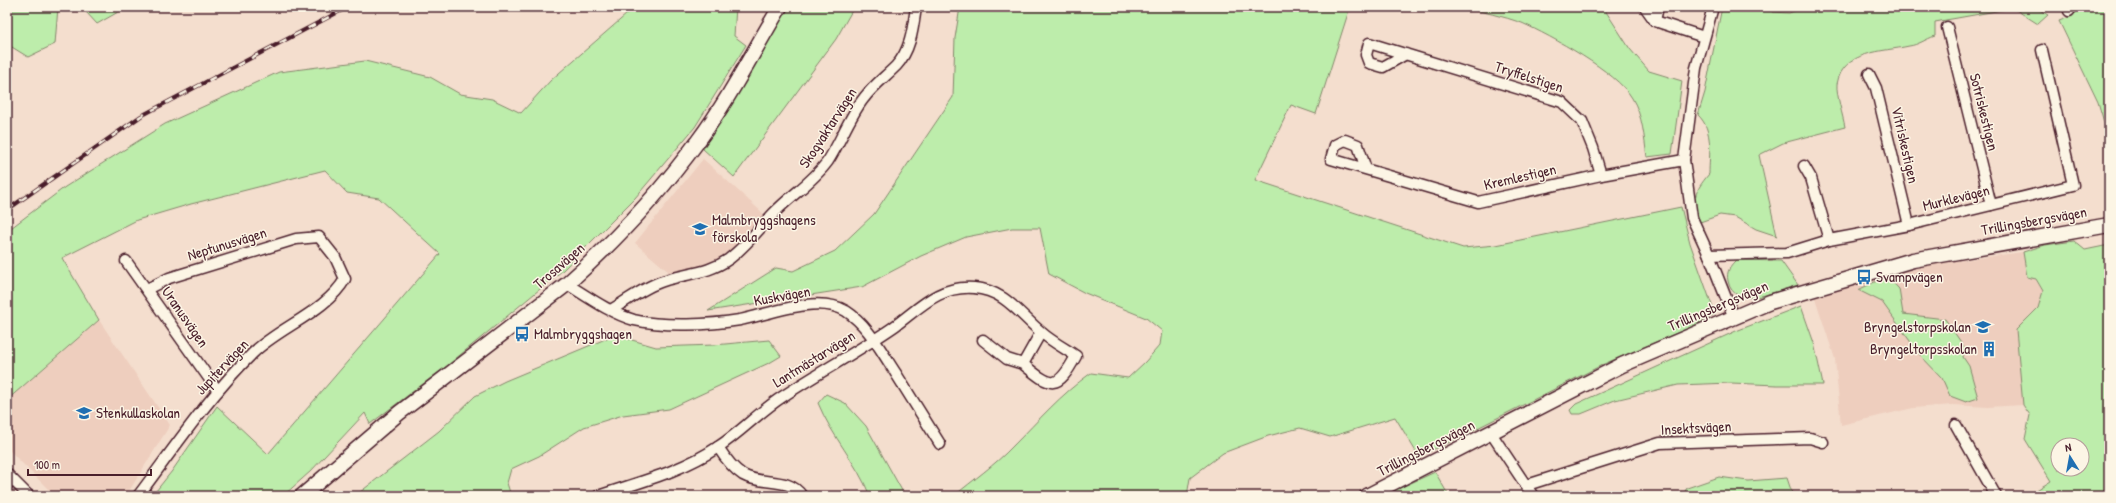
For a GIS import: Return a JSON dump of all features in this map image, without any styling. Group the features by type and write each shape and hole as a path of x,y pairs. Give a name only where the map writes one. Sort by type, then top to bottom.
{"street":[{"name":"Trosavägen","path":"302,496 399,413 567,284 628,224 666,182 698,141 726,99 780,7"},
{"name":"Skogvaktarvägen","path":"611,310 644,289 664,280 698,274 714,268 729,259 749,242 774,213 812,180 827,163 863,99 897,65 908,48 913,29 916,7"},
{"path":"1645,7 1655,21 1704,37"},
{"path":"1655,21 1658,7"},
{"path":"1713,7 1696,68 1684,160 1692,218 1709,255 1734,318"},
{"name":"Sotriskestigen","path":"1947,27 1991,205"},
{"name":"Murklevägen","path":"1709,255 1787,253 1829,240 1909,226 2073,185 2042,50"},
{"name":"Tryffelstigen","path":"1406,54 1562,102 1582,122 1593,148 1601,175"},
{"name":"Vitriskestigen","path":"1869,74 1876,88 1909,226"},
{"name":"Kremlestigen","path":"1366,169 1478,202 1601,175 1684,160"},
{"path":"1804,166 1811,178 1829,240"},
{"name":"Trillingsbergsvägen","path":"1368,496 1622,365 1770,302 1913,260 2109,225"},
{"name":"Neptunusvägen","path":"147,289 169,278 296,239 319,237"},
{"name":"Jupitervägen","path":"138,496 218,391 255,351 313,310 341,286 345,279 344,275 335,257 319,237"},
{"name":"Uranusvägen","path":"126,261 218,391"},
{"name":"Kuskvägen","path":"567,284 611,310 634,320 700,324 739,320 804,305 827,304 845,310 860,322 873,339 940,444"},
{"name":"Lantmästarvägen","path":"598,496 657,478 684,467 718,448 780,398 892,328 933,296 953,289 975,288 992,292 1012,303 1041,332 1076,356 1065,376 1059,381 1045,381 1023,364 1007,360 983,340"},
{"path":"1023,364 1041,332"},
{"path":"1956,426 1996,496"},
{"path":"1491,433 1533,496"},
{"name":"Insektsvägen","path":"1527,485 1660,444 1810,438 1823,442"},
{"path":"718,448 732,466 744,475 759,481 783,483 797,488 802,496"},
{"path":"7,474 29,496"}],"shaded area":[{"name":"Malmbryggshagens förskola","path":"703,159 765,215 740,243 717,260 695,268 670,273 635,243"},
{"path":"2023,252 2025,263 2043,291 2038,308 2029,316 2023,405 1988,407 1953,405 1913,408 1841,425 1835,359 1814,295 1877,276 1934,264"},
{"name":"Stenkullaskolan","path":"99,320 170,425 126,496 55,496 7,448 7,400"}],"green space":[{"path":"7,7 58,7 55,44 28,57 7,44"},
{"path":"84,7 127,7 97,24 86,12"},
{"path":"635,7 736,7 734,36 746,45 695,127 635,198 563,270 448,365 370,424 365,413 311,471 283,496 152,496 172,471 217,406 268,454 440,254 379,198 347,193 325,170 191,204 137,220 62,258 99,320 7,400 7,231 65,187 165,124 279,72 365,61 430,77 460,94 492,99 521,113 551,80"},
{"path":"788,7 854,7 836,39 734,177 703,149"},
{"path":"960,7 1350,7 1316,114 1291,105 1255,180 1463,248 1496,245 1681,207 1690,243 1715,314 1693,326 1604,364 1440,447 1418,455 1395,417 1330,437 1300,428 1268,436 1223,453 1190,478 1187,496 954,496 999,460 1059,399 1091,373 1128,378 1160,345 1162,331 1146,318 1085,293 1049,274 1040,228 1012,228 966,237 921,256 862,287 708,311 776,268 793,271 835,251 874,214 953,97 955,38"},
{"path":"1463,7 1603,7 1630,49 1649,71 1682,81 1672,154 1647,157 1641,120 1636,105 1624,88 1613,77 1598,66 1566,46 1522,23"},
{"path":"1722,7 1770,7 1772,12 1789,13 1805,7 2035,7 2048,15 2038,24 2013,8 1935,22 1935,36 1912,45 1866,54 1847,65 1841,73 1837,84 1845,127 1783,143 1759,155 1777,236 1756,229 1735,217 1720,215 1700,222 1697,214 1695,202 1697,191 1709,174 1710,159 1709,135 1703,121 1698,115 1705,92"},
{"path":"2081,7 2109,7 2109,139 2098,102 2059,21 2072,16"},
{"path":"2074,241 2085,250 2109,245 2109,496 2027,496 2051,481 2025,439 2030,415 2023,405 2016,330 2038,308 2043,291 2036,279 2027,277 2023,252 2045,245"},
{"path":"1737,260 1781,261 1798,285 1758,296 1748,297 1739,295 1732,290 1728,281 1729,269"},
{"path":"1887,276 1899,289 1903,314 1945,319 1965,348 1963,357 1969,366 1978,398 1966,402 1950,396 1942,378 1920,355 1882,302 1858,290"},
{"path":"1801,306 1814,343 1823,385 1731,383 1678,385 1615,400 1581,414 1572,414 1570,410 1576,404 1736,331"},
{"path":"615,335 656,347 714,345 769,340 781,356 669,409 623,415 584,427 539,456 511,469 507,483 511,496 355,496 439,431 475,396 505,381"},
{"path":"826,394 845,403 866,426 905,496 870,496 865,484 830,427 818,403"},
{"path":"1435,472 1449,496 1382,496"},
{"path":"1719,477 1748,481 1787,478 1793,496 1682,496 1687,488"}],"railway":[{"path":"7,210 141,116 348,7"}],"place":[{"name":"Malmbryggshagens förskola","path":"700,229"},
{"name":"Svampvägen","path":"1864,277"},
{"name":"Bryngelstorpskolan","path":"1983,327"},
{"name":"Malmbryggshagen","path":"522,334"},
{"name":"Bryngeltorpsskolan","path":"1989,349"},
{"name":"Stenkullaskolan","path":"84,413"}]}
